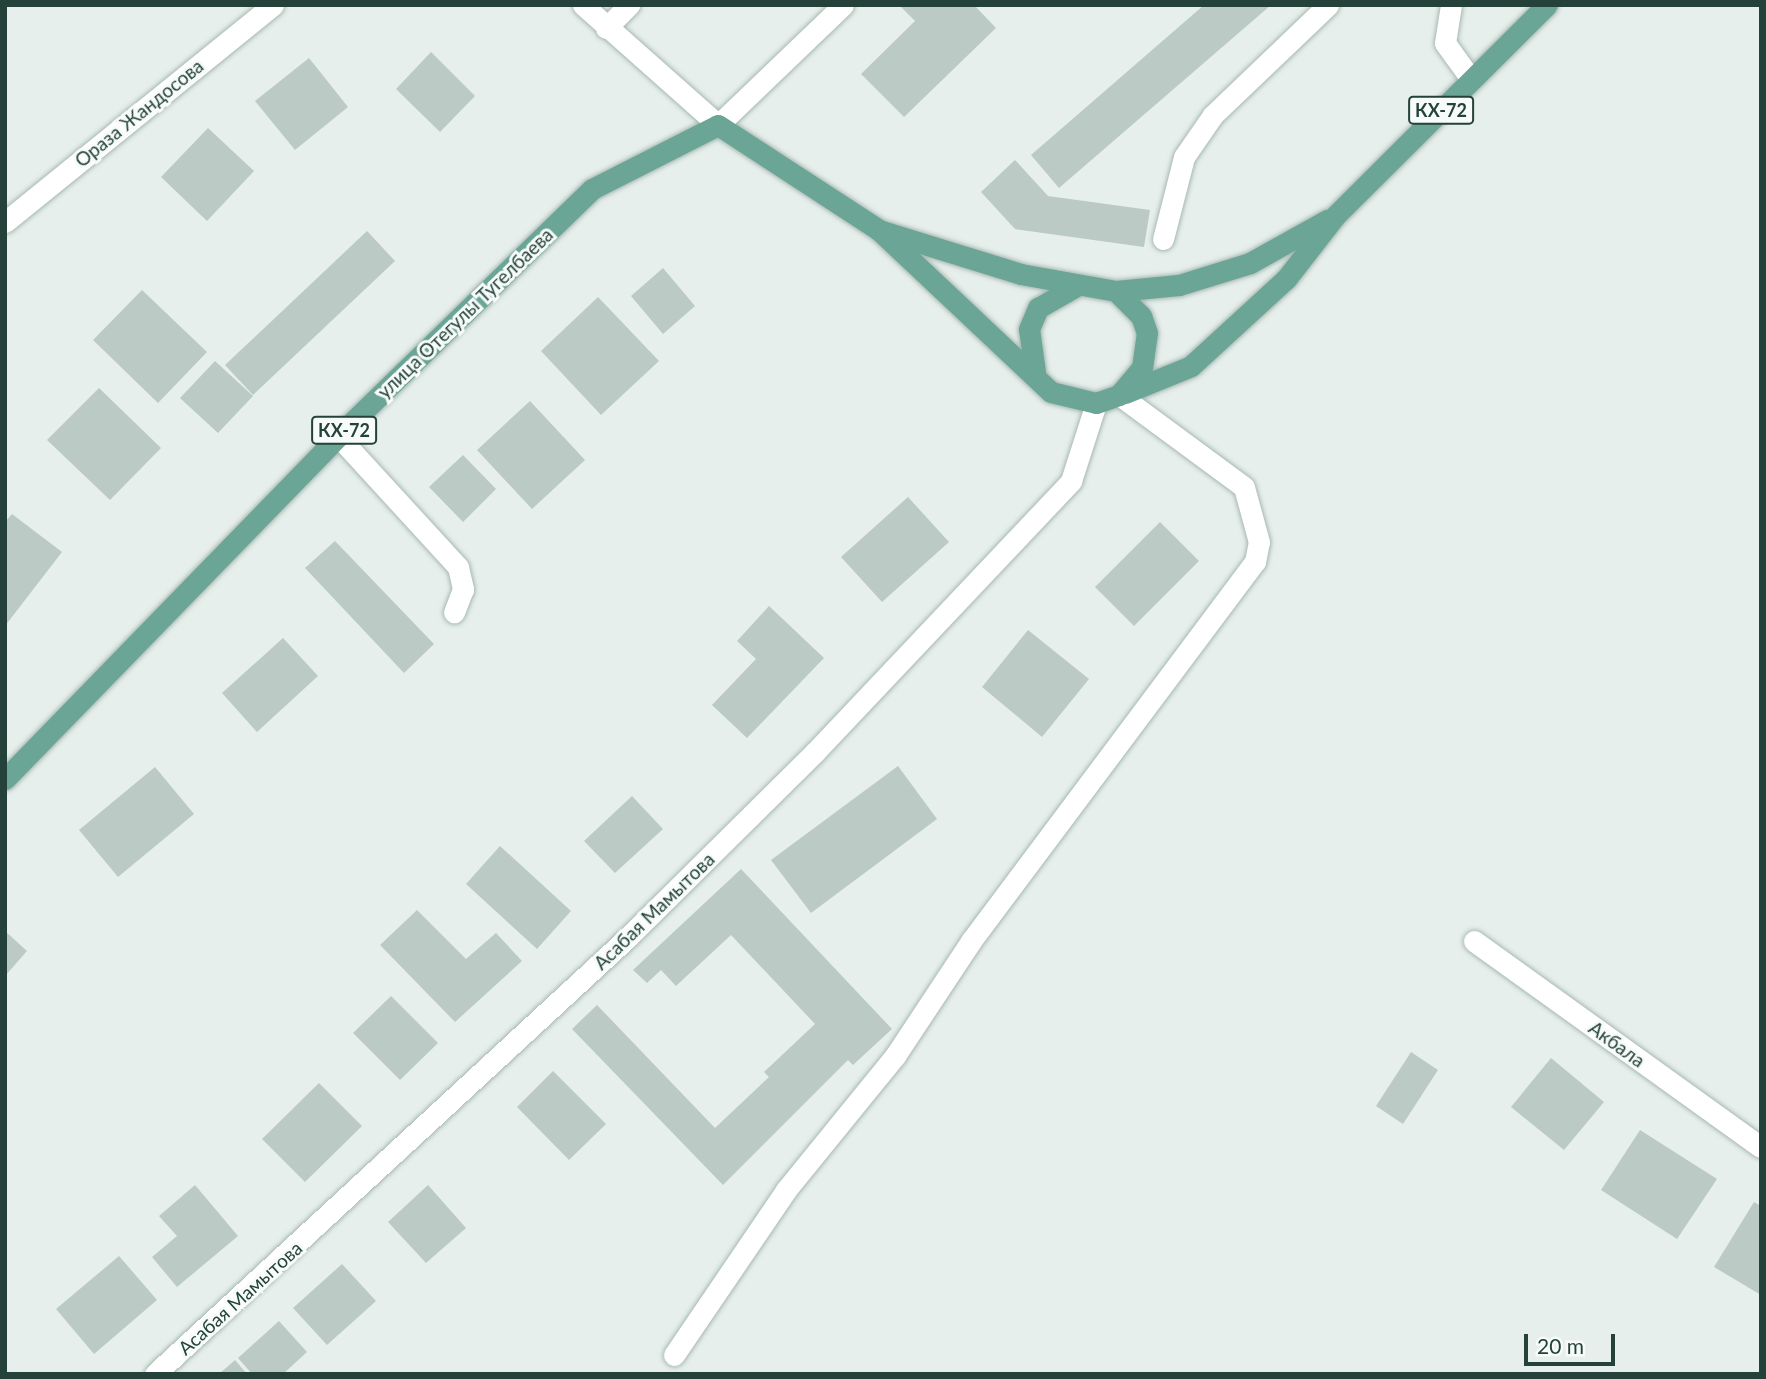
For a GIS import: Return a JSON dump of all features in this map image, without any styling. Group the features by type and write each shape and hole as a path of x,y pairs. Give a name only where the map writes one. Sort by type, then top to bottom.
{"main road":[{"name":"КХ-72","path":"718,125 879,230 1035,374 1051,392 1096,403 1191,366 1286,279 1335,216 1547,5"},
{"name":"улица Отегулы Тугелбаева","path":"5,779 338,436 592,189 718,125"},
{"name":"КХ-72","path":"879,230 969,261 1116,291 1179,285 1250,263 1335,216"},
{"path":"1035,374 1029,329 1038,308 1077,285"},
{"path":"1116,291 1141,316 1147,333 1142,368 1119,395"}],"street":[{"name":"Ораза Жандосова","path":"5,222 273,5"},
{"path":"583,5 718,125 843,5"},
{"path":"606,28 629,5"},
{"path":"1163,239 1184,157 1213,116 1328,5"},
{"path":"1439,5 1445,43 1471,79"},
{"path":"1445,43 1451,5"},
{"path":"674,1354 786,1190 895,1056 971,941 1255,562 1259,542 1244,487 1119,395"},
{"name":"Асабая Мамытова","path":"155,1374 596,967 815,752 1066,488 1084,455 1096,403"},
{"path":"338,436 458,567 463,589 454,612"},
{"name":"Акбала","path":"1474,941 1761,1147"}],"building":[{"path":"899,5 974,5 996,28 904,117 861,74 915,21"},
{"path":"1204,5 1271,5 1059,188 1031,155"},
{"path":"431,52 475,96 440,132 396,89"},
{"path":"309,58 348,107 295,150 255,101"},
{"path":"208,128 254,171 207,221 161,177"},
{"path":"1015,160 1048,196 1150,210 1144,247 1015,229 981,192"},
{"path":"367,231 395,261 253,395 225,365"},
{"path":"663,268 695,306 663,334 631,296"},
{"path":"142,290 207,352 158,403 93,340"},
{"path":"598,297 659,361 601,415 541,351"},
{"path":"215,361 253,396 218,433 180,398"},
{"path":"99,388 161,448 110,500 47,440"},
{"path":"530,401 585,460 532,509 477,450"},
{"path":"463,455 496,489 463,522 429,487"},
{"path":"908,497 949,542 882,602 841,557"},
{"path":"12,514 62,552 5,626 5,522"},
{"path":"1160,522 1199,561 1134,626 1095,587"},
{"path":"335,541 434,644 404,673 305,568"},
{"path":"769,606 824,658 747,738 712,705 756,659 737,641"},
{"path":"1028,630 1089,679 1042,737 982,687"},
{"path":"283,638 318,676 257,732 222,693"},
{"path":"898,766 937,819 811,913 771,860"},
{"path":"155,767 194,814 118,877 79,830"},
{"path":"632,796 663,829 615,873 584,841"},
{"path":"500,846 571,911 537,949 466,884"},
{"path":"741,869 892,1029 853,1065 848,1060 723,1185 572,1029 597,1005 715,1128 769,1077 764,1072 815,1024 731,935 676,986 661,970 647,983 633,970"},
{"path":"417,910 466,959 496,933 522,961 455,1022 380,945"},
{"path":"5,931 27,951 5,976"},
{"path":"391,996 438,1043 400,1080 353,1033"},
{"path":"1411,1052 1438,1070 1403,1124 1376,1106"},
{"path":"1551,1058 1604,1102 1564,1150 1511,1107"},
{"path":"553,1071 606,1124 569,1160 517,1107"},
{"path":"319,1083 362,1126 305,1182 262,1139"},
{"path":"1640,1130 1717,1179 1677,1239 1601,1190"},
{"path":"195,1185 238,1236 177,1287 152,1257 177,1236 159,1216"},
{"path":"428,1185 466,1228 426,1263 388,1222"},
{"path":"1754,1202 1761,1206 1761,1295 1714,1267"},
{"path":"119,1256 157,1300 94,1354 56,1309"},
{"path":"342,1264 376,1301 327,1345 293,1308"},
{"path":"279,1321 307,1352 283,1374 252,1374 238,1358"},
{"path":"235,1360 247,1374 219,1374"}]}
